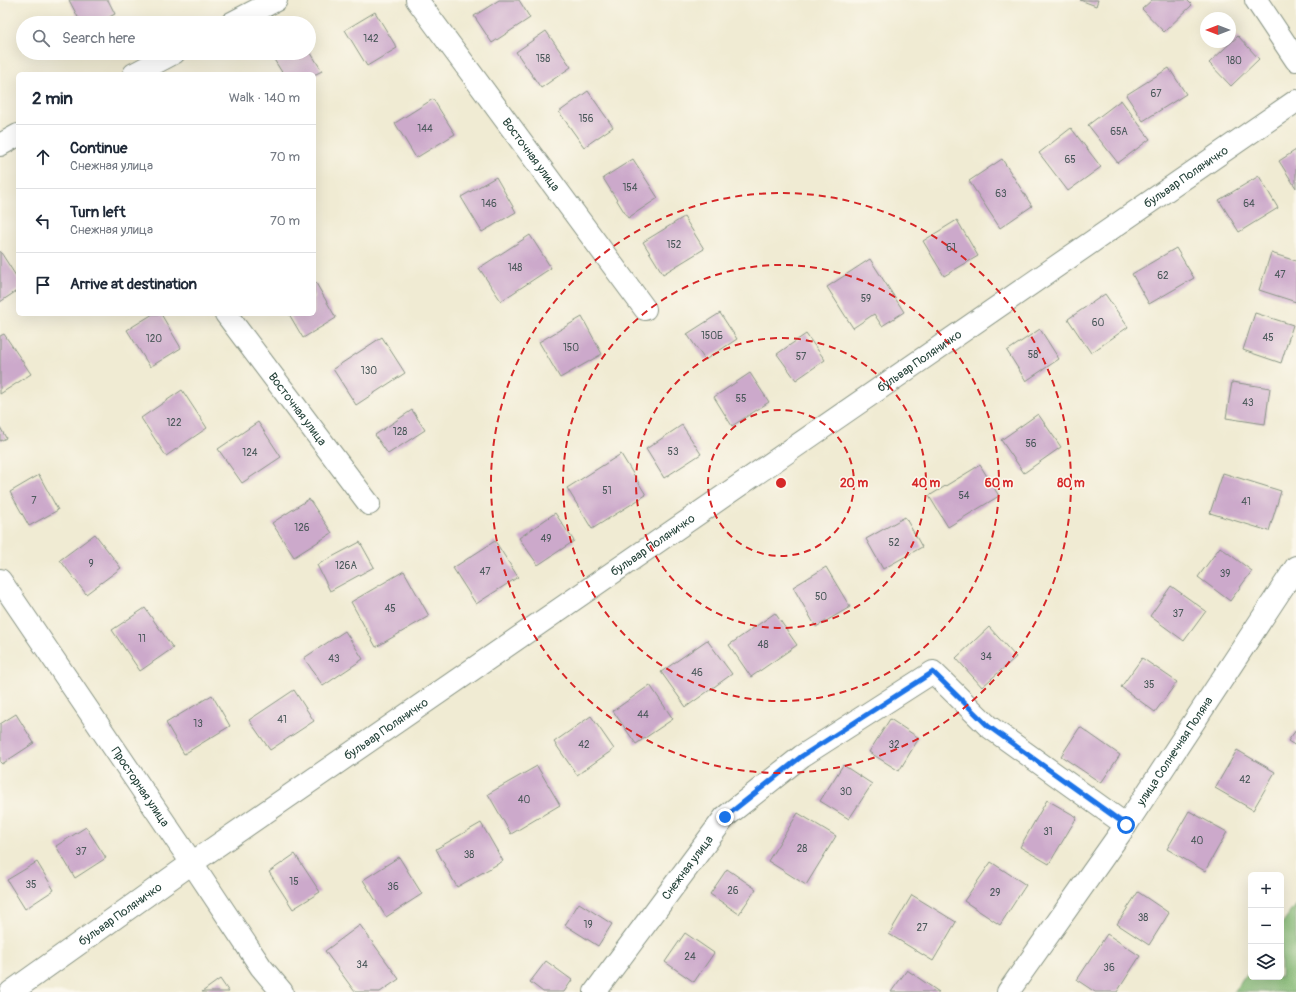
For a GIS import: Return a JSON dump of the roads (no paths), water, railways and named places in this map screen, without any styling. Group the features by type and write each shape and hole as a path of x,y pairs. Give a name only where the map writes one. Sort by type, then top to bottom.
{"street":[{"path":"245,16 276,0"},
{"name":"Восточная улица","path":"417,0 645,309"},
{"path":"1256,0 1296,60"},
{"path":"138,72 161,60"},
{"name":"бульвар Поляничко","path":"11,992 192,863 1296,101"},
{"path":"0,145 16,136"},
{"name":"Восточная улица","path":"228,316 369,504"},
{"name":"улица Солнечная Поляна","path":"1008,992 1126,825 1296,567"},
{"name":"Просторная улица","path":"0,580 261,967 282,992"},
{"name":"Снежная улица","path":"595,992 725,817 802,756 933,672 988,726 1126,825"}]}
